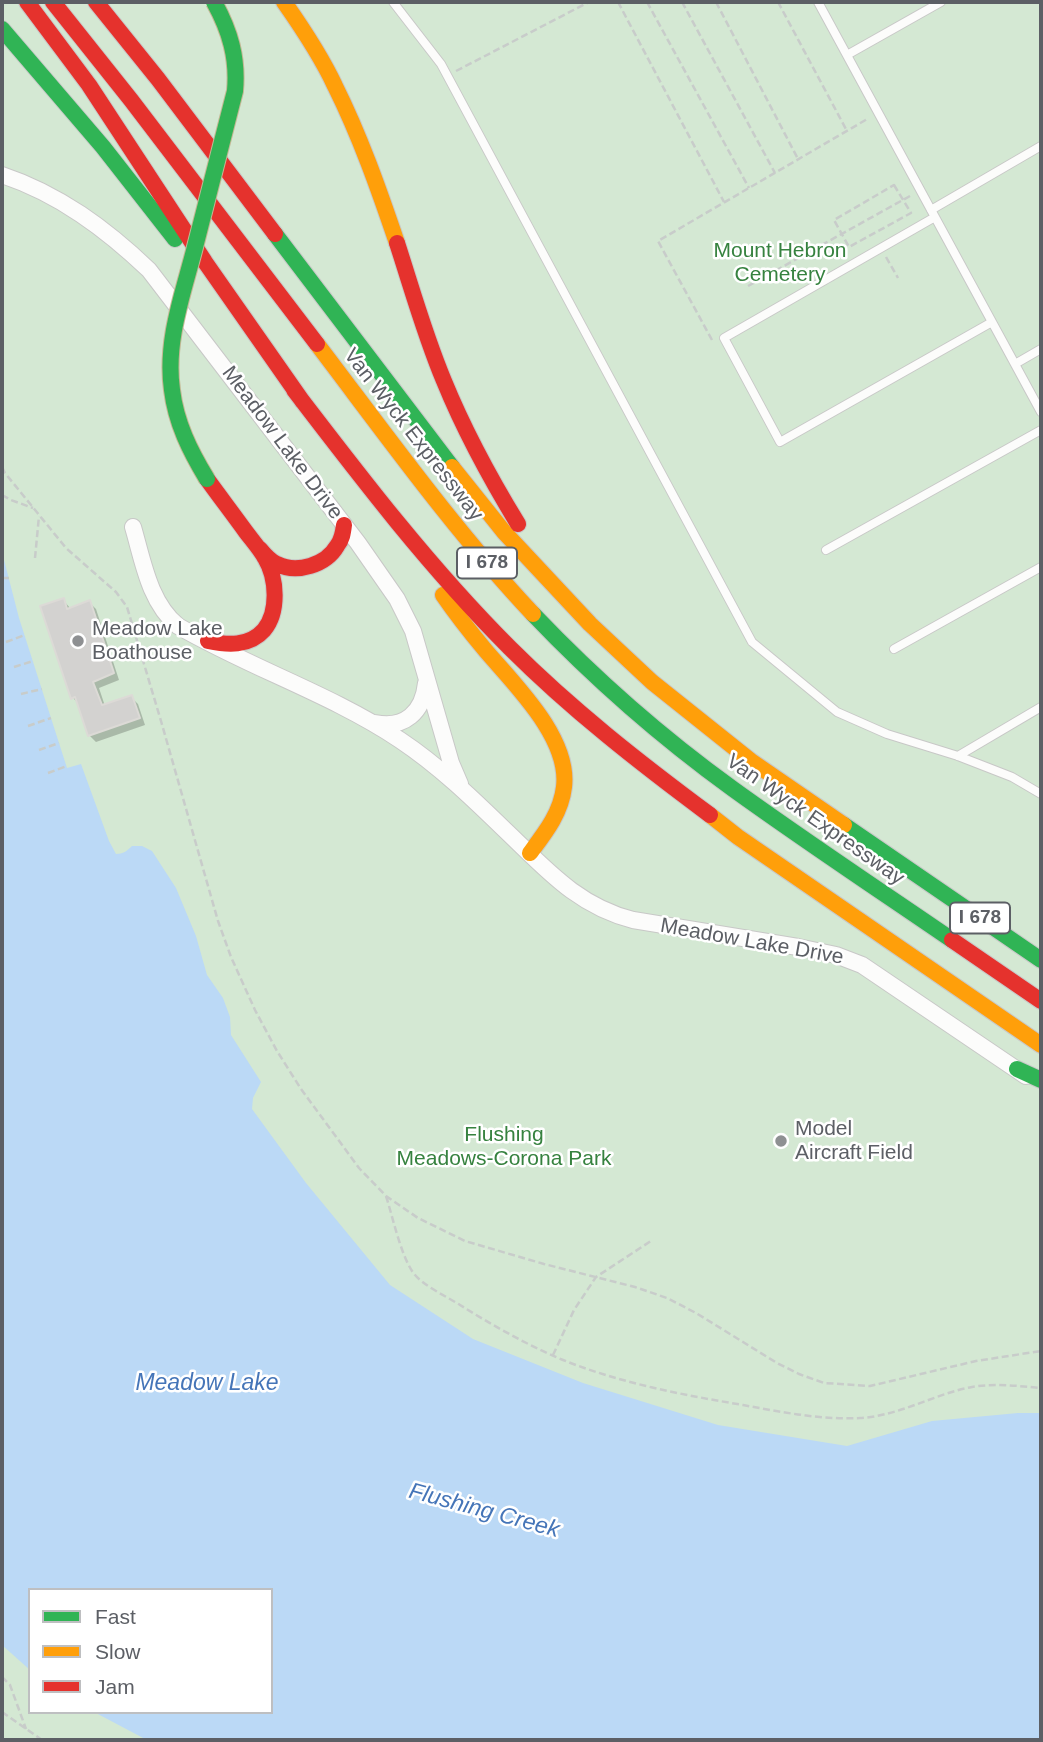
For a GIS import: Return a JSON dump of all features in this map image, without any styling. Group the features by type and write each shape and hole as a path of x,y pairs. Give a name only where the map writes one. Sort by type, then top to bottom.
{"main road":[{"path":"27,2 89,85 205,262 303,402"},
{"name":"Van Wyck Expressway","path":"53,2 131,100 451,520 507,586 566,648 630,707 731,788 1041,1001"},
{"name":"Van Wyck Expressway","path":"96,2 158,79 450,464 504,532 560,593 652,682 719,736 1041,960"},
{"path":"214,2 226,23 235,49 236,90 174,327 170,376 174,409 183,438 207,480 269,559 286,568 318,563 339,544 344,525"},
{"path":"284,2 319,53 354,123 435,359 459,418 488,474 560,593"},
{"path":"2,29 103,147 396,522 509,647 569,703 637,760 738,836 1041,1045"},
{"path":"396,522 448,602 537,710 555,738 564,765 561,806 551,826 530,853"},
{"path":"208,641 239,644 250,641 268,626 273,617 275,594 270,569 260,549"},
{"path":"1017,1069 1041,1080"}],"street":[{"name":"Meadow Lake Drive","path":"2,175 23,182 87,217 149,270 344,525 406,615 413,631 450,764 463,789"},
{"name":"Meadow Lake Drive","path":"133,527 152,589 161,607 178,626 366,720 413,749 463,789 570,890 599,909 651,923 798,947 852,960 1041,1087"},
{"path":"366,720 391,724 409,718 421,703 426,683 425,674"}],"lane":[{"path":"393,2 447,76 752,642 837,712 887,734 958,756 1012,777 1041,794"},
{"path":"818,2 1041,412"},
{"path":"847,55 941,2"},
{"path":"992,322 780,442 724,338 881,248 1041,146"},
{"path":"1015,364 1041,349"},
{"path":"826,550 1041,430"},
{"path":"894,649 1041,567"},
{"path":"958,756 1041,707"}],"path":[{"path":"447,76 589,2"},
{"path":"618,2 724,202"},
{"path":"647,2 749,188"},
{"path":"682,2 775,173"},
{"path":"716,2 799,159"},
{"path":"778,2 847,131"},
{"path":"724,338 714,345 658,241 878,113"},
{"path":"894,185 903,200 911,213 849,247 834,220 894,185"},
{"path":"748,286 920,190"},
{"path":"881,248 898,278"},
{"path":"2,467 66,548 116,592 127,607 218,921 231,957 266,1030 301,1089 359,1168 386,1196 444,1232 465,1241 667,1298 777,1363 824,1382 870,1385 976,1361 1041,1351"},
{"path":"2,495 33,508"},
{"path":"34,558 39,516"},
{"path":"2,578 9,578"},
{"path":"6,642 25,635"},
{"path":"14,667 33,661"},
{"path":"21,694 42,688"},
{"path":"28,726 51,718"},
{"path":"39,750 59,743"},
{"path":"48,773 67,766"},
{"path":"386,1196 413,1273 426,1284 479,1317 553,1355 630,1381 679,1394 808,1416 860,1418 889,1413 971,1387 997,1385 1041,1388"},
{"path":"553,1355 574,1310 596,1277 651,1241"},
{"path":"2,1677 10,1685 26,1729"},
{"path":"2,1712 42,1740"}],"green space":[{"name":"Flushing Meadows-Corona Park","path":"2,2 1041,2 1041,1740 2,1740"}],"water":[{"name":"Meadow Lake","path":"2,552 19,618 67,768 81,764 116,854 125,852 132,846 142,846 152,851 176,888 196,936 207,975 223,998 230,1017 231,1035 261,1082 253,1098 252,1109 306,1183 390,1285 473,1339 583,1383 718,1425 847,1446 932,1421 1041,1413 1041,1740 147,1740 98,1714 273,1714 273,1588 28,1588 28,1668 2,1645"}],"building":[{"name":"Meadow Lake Boathouse","path":"64,598 67,609 90,600 114,673 93,682 102,705 132,695 140,718 88,736 75,697 71,699 40,606"}],"traffic: fast":[{"path":"207,479 180,425 170,372 176,318 235,91 232,45 214,2"},
{"path":"2,29 103,147 175,239"},
{"path":"275,234 452,467"},
{"path":"533,614 580,661 680,749 787,828 952,940"},
{"path":"844,825 1041,960"},
{"path":"1017,1069 1041,1080"}],"traffic: slow":[{"path":"284,2 330,75 369,163 397,243"},
{"path":"317,344 448,516 533,614"},
{"path":"452,467 504,532 590,624 652,682 751,761 844,825"},
{"path":"443,595 538,713 558,750 564,768 560,805 552,822 530,853"},
{"path":"710,815 1041,1045"}],"traffic: jam":[{"path":"27,2 89,85 205,262 303,402"},
{"path":"53,2 317,344"},
{"path":"96,2 275,234"},
{"path":"397,243 431,347 452,399 478,454 518,524"},
{"path":"294,390 424,555 510,648 557,693 607,735 710,815"},
{"path":"207,479 265,558 272,575 275,595 269,623 258,636 238,643 208,641"},
{"path":"260,549 272,561 285,567 310,566 332,553 339,544 344,525"},
{"path":"952,940 1041,1001"}],"place":[{"name":"Meadow Lake Boathouse","path":"78,641"},
{"name":"Model Aircraft Field","path":"781,1141"}],"park label":[{"name":"Mount Hebron Cemetery","path":"780,263"}],"water label":[{"name":"Flushing Creek","path":"484,1511"}]}
